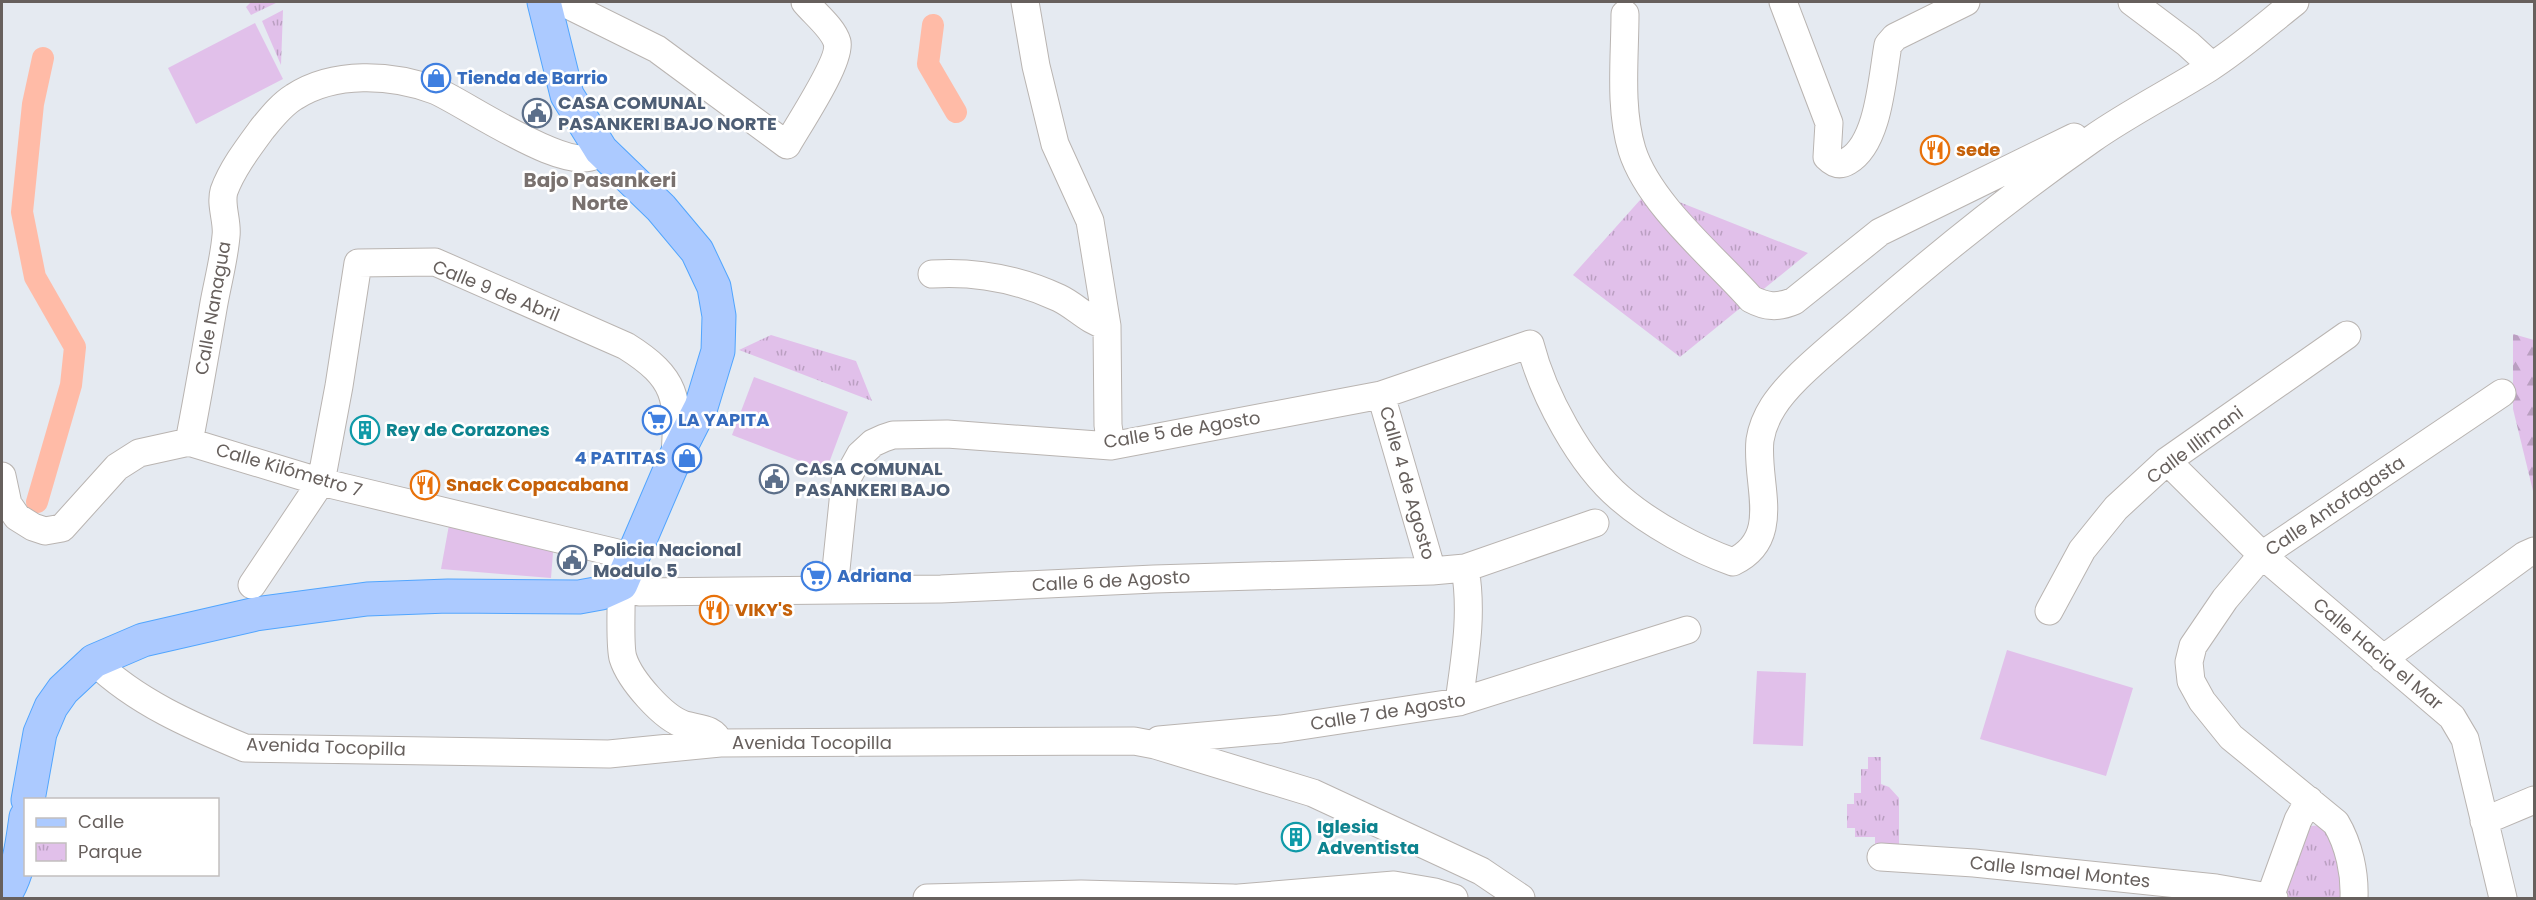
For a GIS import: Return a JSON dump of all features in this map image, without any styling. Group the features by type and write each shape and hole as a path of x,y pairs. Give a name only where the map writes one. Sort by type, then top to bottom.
{"main road":[{"path":"28,798 40,733 51,707 63,690 94,661 143,640 256,615 367,599 447,596 579,597 601,593 628,570 675,458 701,407 718,351 719,316 714,287 697,251 661,208 601,150 567,95 544,2"},
{"path":"3,898 12,884 20,859 24,831"}],"street":[{"path":"562,2 657,50 787,145 818,93 836,51 837,43 833,34 805,2"},
{"path":"1025,2 1036,66 1055,144 1090,220 1107,326 1108,425 1112,446"},
{"path":"1783,2 1828,123 1827,158 1836,164 1843,164 1857,154 1872,130 1888,45 1896,37 1966,2"},
{"path":"2132,2 2188,44 2212,66"},
{"path":"1625,14 1624,110 1632,150 1642,175 1683,227 1751,299 1769,307 1786,305 1794,301 1880,232 2077,136 2085,133 2094,137 2212,66 2295,2"},
{"name":"Calle Nanagua","path":"189,442 227,234 223,194 231,175 250,146 274,115 293,97 334,81 373,77 407,82 459,101 513,133 558,154 573,158 589,157 598,154 601,150"},
{"name":"Calle 5 de Agosto","path":"834,589 845,482 860,455 873,443 893,435 947,434 1112,446 1381,394 1533,356 1577,444 1593,469 1620,498 1666,529 1733,562 1743,557 1760,537 1764,521 1760,440 1771,409 1782,393 1810,365 1928,263 2094,137"},
{"name":"Calle 9 de Abril","path":"252,585 321,482 339,386 358,262 435,262 626,346 651,362 671,386 676,404 675,458"},
{"path":"933,274 961,272 1005,277 1061,299 1096,323 1107,326"},
{"name":"Calle Illimani","path":"2049,611 2089,542 2116,508 2167,461 2348,335"},
{"name":"Calle Antofagasta","path":"2309,800 2231,737 2202,701 2192,681 2189,662 2193,646 2225,599 2262,555 2502,393"},
{"name":"Calle 4 de Agosto","path":"1381,394 1432,571"},
{"name":"Calle Kilómetro 7","path":"2,476 8,504 17,517 45,531 62,528 117,466 139,453 189,442 628,570"},
{"name":"Calle Hacia el Mar","path":"2167,461 2262,555 2452,717 2460,727 2465,739 2502,898"},
{"name":"Calle 6 de Agosto","path":"628,570 639,592 941,589 1154,579 1432,571 1465,568 1595,523"},
{"path":"2383,659 2525,555 2535,551"},
{"path":"1459,702 1468,636 1470,596 1465,568"},
{"path":"628,570 622,657 634,679 662,711 683,724 710,730 720,743"},
{"name":"Calle 7 de Agosto","path":"1155,745 1159,739 1281,729 1459,702 1687,630"},
{"name":"Avenida Tocopilla","path":"94,661 113,680 163,710 206,732 245,748 609,754 720,743 1134,741 1155,745 1313,793 1481,872 1518,898"},
{"path":"2272,898 2298,820 2309,800 2336,823 2344,836 2350,858 2354,898"},
{"path":"2484,821 2535,800"},
{"name":"Calle Ismael Montes","path":"1881,857 1974,863 2216,888 2272,898"},
{"path":"1239,898 1394,885 1435,892 1454,898"},
{"path":"927,898 1081,894 1233,898"}],"green space":[{"path":"251,2 278,2 251,15 246,7"},
{"path":"283,10 281,65 262,21"},
{"path":"255,23 283,79 196,124 168,68"},
{"path":"1649,190 1808,253 1680,357 1573,275"},
{"path":"2513,334 2534,340 2534,495 2513,409"},
{"path":"771,335 856,361 872,401 739,350"},
{"path":"754,377 848,412 826,471 732,435"},
{"path":"453,503 555,527 551,578 441,569"},
{"path":"2007,650 2133,688 2106,776 1980,739"},
{"path":"1757,671 1806,673 1803,746 1753,744"},
{"path":"1868,757 1881,757 1881,784 1889,787 1899,798 1899,855 1875,855 1875,837 1855,837 1855,828 1847,828 1847,804 1854,804 1854,793 1861,793 1861,769 1868,769"},
{"path":"2323,825 2339,839 2342,898 2284,898 2284,881 2311,826"}],"waterway":[{"path":"933,25 928,64 956,112"},
{"path":"37,502 71,385 75,347 35,277 22,212 33,104 43,58"}],"place":[{"name":"Tienda de Barrio","path":"436,78"},
{"name":"CASA COMUNAL PASANKERI BAJO NORTE","path":"537,113"},
{"name":"sede","path":"1935,150"},
{"name":"LA YAPITA","path":"657,420"},
{"name":"Rey de Corazones","path":"365,430"},
{"name":"4 PATITAS","path":"687,458"},
{"name":"CASA COMUNAL PASANKERI BAJO","path":"774,479"},
{"name":"Snack Copacabana","path":"425,485"},
{"name":"Policia Nacional Modulo 5","path":"572,560"},
{"name":"Adriana","path":"816,576"},
{"name":"VIKY'S","path":"714,610"},
{"name":"Iglesia Adventista","path":"1296,837"}],"district":[{"name":"Bajo Pasankeri Norte","path":"600,192"}]}
